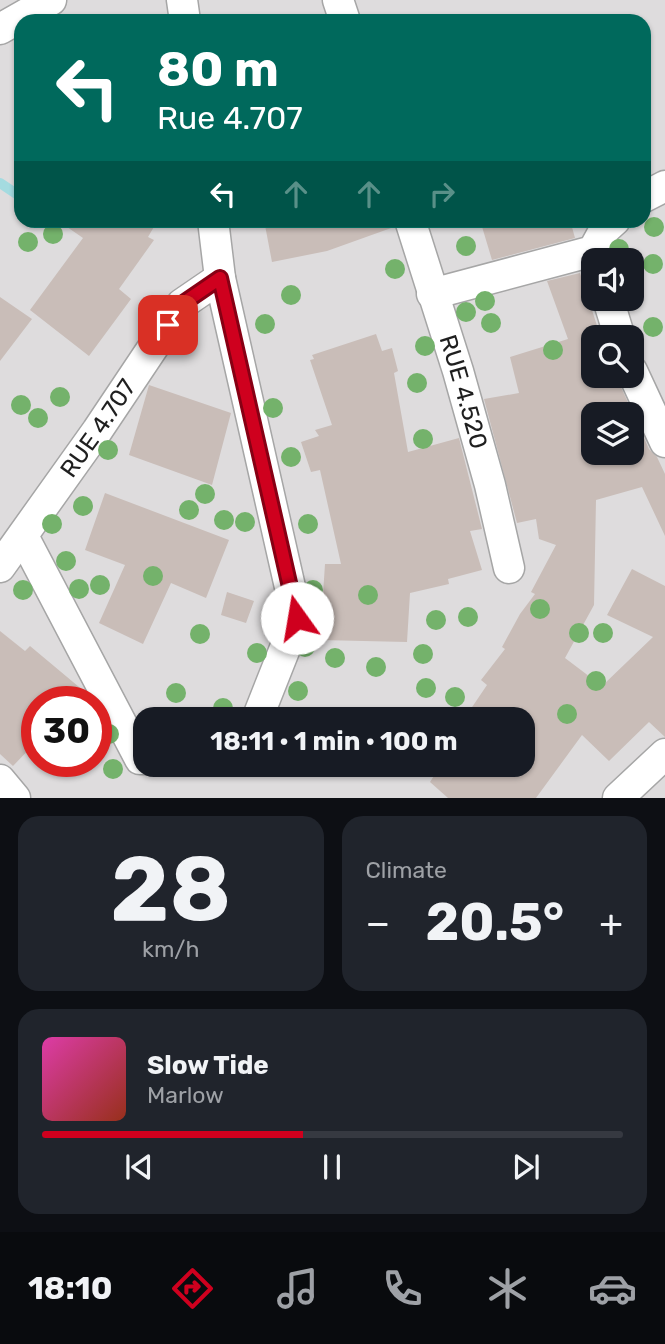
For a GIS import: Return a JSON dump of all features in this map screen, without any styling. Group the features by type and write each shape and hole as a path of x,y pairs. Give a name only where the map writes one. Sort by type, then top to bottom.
{"street":[{"path":"26,14 51,0"},
{"path":"214,228 220,278 297,618 262,707"},
{"name":"RUE 4.520","path":"412,228 458,371 490,485 509,568"},
{"path":"585,228 592,248"},
{"path":"597,248 606,228"},
{"path":"432,294 581,259"},
{"name":"RUE 4.707","path":"0,567 182,304 220,278"},
{"path":"640,388 665,442"},
{"path":"23,536 133,746"},
{"path":"618,798 665,754"},
{"path":"0,780 15,798"}],"shaded area":[{"path":"0,0 665,0 665,798 0,798"}],"building":[{"path":"69,228 153,228 148,237 154,240 119,289 131,299 89,356 30,310 83,238"},
{"path":"266,228 391,228 327,251 272,262"},
{"path":"482,228 572,228 575,238 492,260"},
{"path":"580,273 581,311 592,311 597,325 581,325 581,388 621,388 628,402 581,402 581,465 644,465 644,438 665,474 665,536 642,487 596,500 594,605 565,658 602,686 653,637 607,615 632,569 665,586 665,737 649,722 609,761 582,735 536,798 448,798 430,782 433,777 535,777 535,707 472,707 487,685 481,680 505,649 502,647 520,614 535,594 531,592 556,545 539,539 536,519 517,523 484,399 519,393 510,357 568,339 547,281"},
{"path":"0,297 32,319 0,361"},
{"path":"376,334 382,351 392,348 398,371 394,373 408,452 459,438 482,529 470,531 482,570 448,579 449,584 410,593 407,642 320,640 325,564 341,564 320,470 311,472 301,442 319,436 315,430 332,425 310,360 314,359 312,355"},
{"path":"149,385 231,413 212,485 129,455"},
{"path":"105,493 229,540 206,598 171,583 143,644 99,623 125,565 85,550"},
{"path":"227,592 254,601 246,623 221,615"},
{"path":"0,631 25,651 30,646 78,686 21,686 21,758 13,766 0,754"}],"waterway":[{"path":"0,183 14,192"}],"route":[{"path":"168,325 182,304 220,278 297,618"}]}
